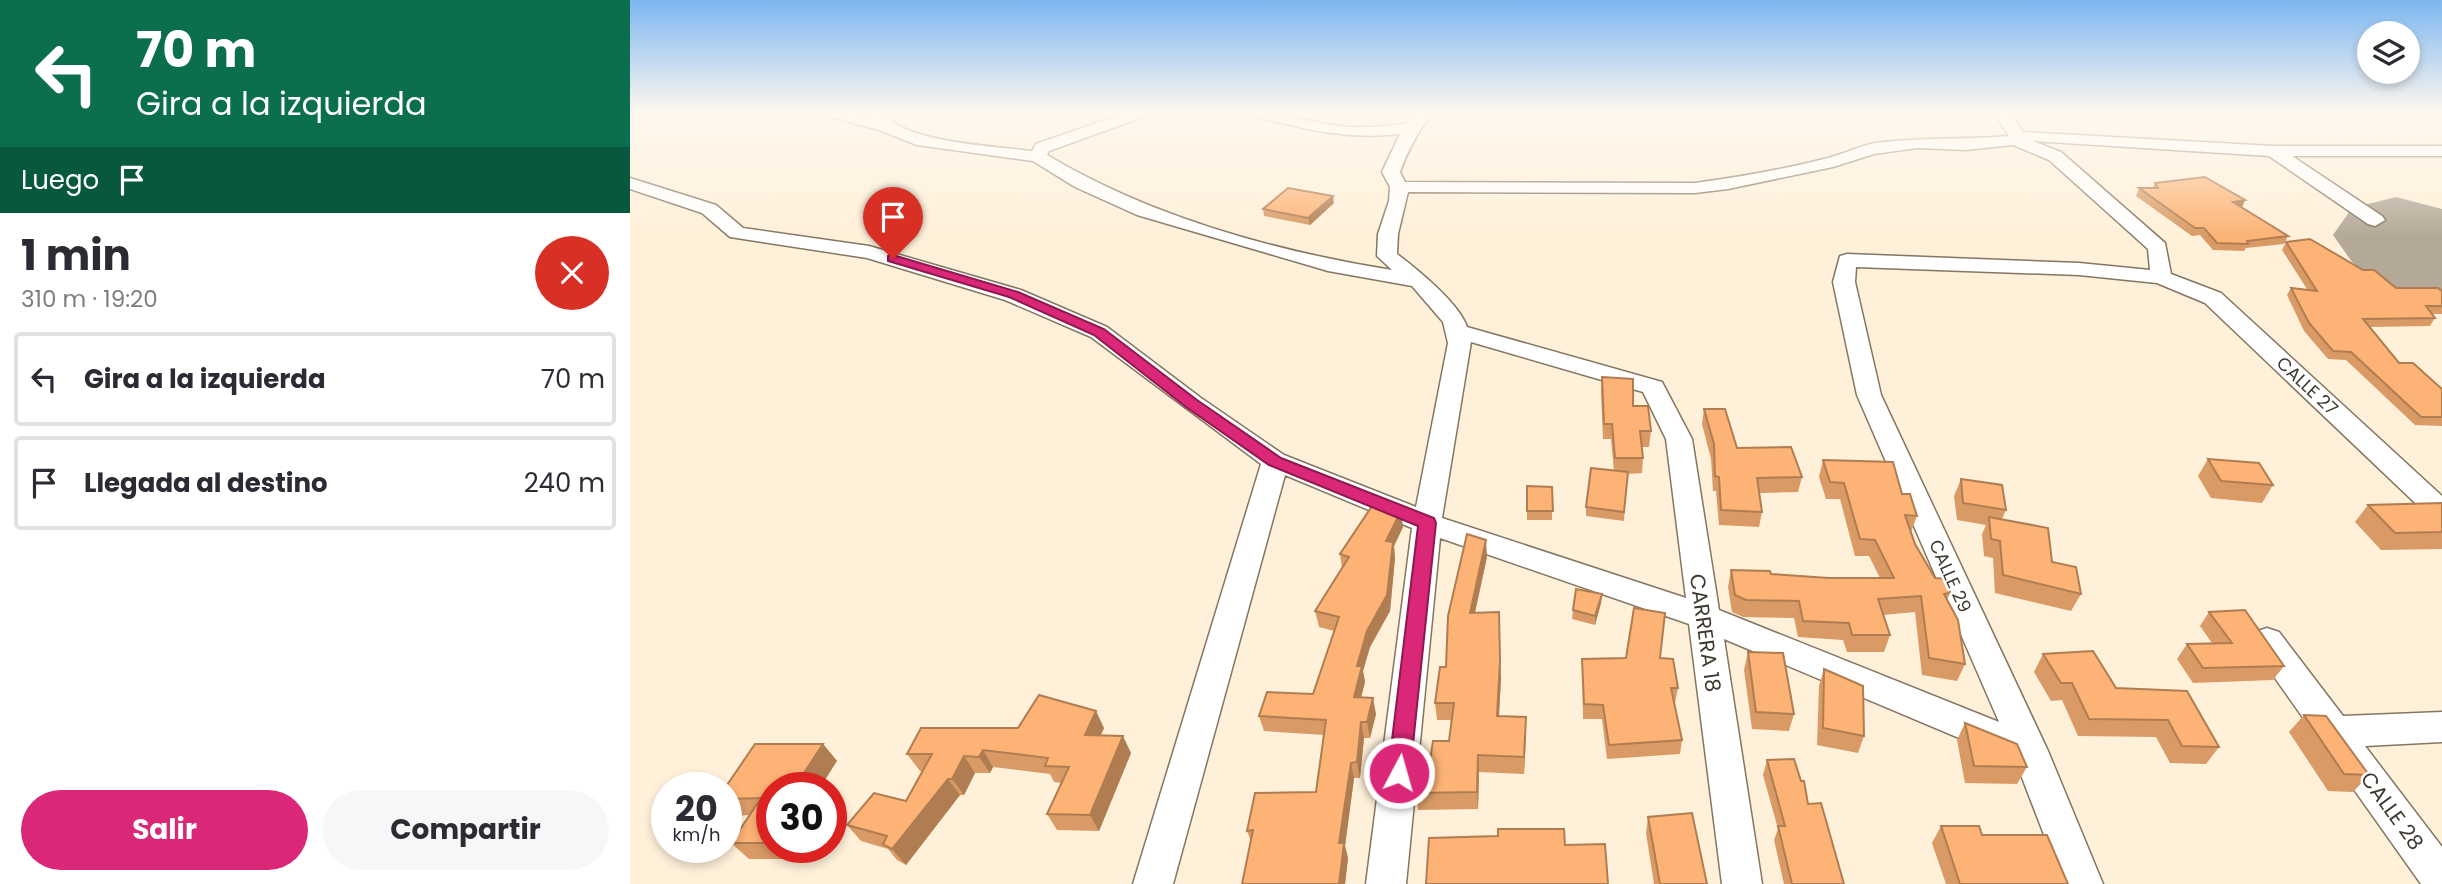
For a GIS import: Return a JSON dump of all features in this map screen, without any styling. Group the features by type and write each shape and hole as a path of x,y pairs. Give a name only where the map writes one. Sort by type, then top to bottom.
{"street":[{"path":"1018,154 1038,157 1080,183 1144,211 1219,235 1335,267 1418,280"},
{"path":"1386,884 1427,523 1460,344 1454,321 1418,280 1387,256 1388,234 1398,201 1399,187 1391,172 1398,154"},
{"path":"1399,187 1695,188 1728,184 1833,162 1856,154"},
{"path":"2052,154 2158,247 2161,277"},
{"path":"2278,154 2375,220"},
{"path":"630,183 709,209 737,233 869,252 1013,295 1099,332 1192,403 1275,461 1427,523 1702,616 2030,751"},
{"name":"CALLE 27","path":"1847,260 2079,269 2161,277 2213,298 2442,512"},
{"name":"CALLE 29","path":"1847,260 1844,282 1869,395 2030,751 2083,884"},
{"name":"CARRERA 18","path":"1457,331 1653,387 1679,439 1742,884"},
{"path":"1153,884 1275,461"},
{"name":"CALLE 28","path":"2267,641 2442,880"},
{"path":"2333,732 2442,727"}],"building":[{"path":"2205,177 2245,200 2233,202 2288,236 2247,241 2248,244 2217,243 2204,228 2195,228 2139,188 2158,188 2155,183"},
{"path":"1288,188 1333,196 1308,218 1263,209"},
{"path":"2310,239 2363,270 2374,270 2396,288 2438,288 2442,291 2442,306 2426,306 2435,318 2363,319 2399,363 2413,363 2442,389 2442,417 2421,417 2351,352 2333,351 2309,323 2291,288 2317,291 2286,242"},
{"path":"1602,377 1633,379 1633,406 1648,406 1651,431 1640,431 1643,458 1615,458 1612,424 1604,424"},
{"path":"1704,409 1725,409 1737,448 1791,447 1802,477 1757,478 1762,512 1721,510 1719,477 1715,476 1714,444"},
{"path":"2208,459 2259,463 2273,485 2221,481"},
{"path":"1823,460 1893,462 1902,494 1910,494 1917,516 1905,515 1915,544 1935,578 1948,579 1950,593 1944,594 1958,620 1965,664 1929,658 1921,596 1878,599 1890,635 1852,635 1849,623 1803,621 1799,601 1746,600 1735,595 1731,570 1770,571 1771,574 1829,578 1894,578 1875,540 1860,539 1844,483 1830,482"},
{"path":"1591,468 1628,472 1624,512 1586,507"},
{"path":"1961,479 2002,485 2006,510 1963,503"},
{"path":"1527,486 1552,487 1553,511 1527,511"},
{"path":"1374,503 1401,511 1386,541 1393,542 1387,595 1367,631 1357,666 1362,666 1354,697 1373,698 1367,722 1361,722 1357,762 1351,763 1339,843 1344,843 1339,884 1242,884 1253,830 1247,831 1255,793 1316,792 1326,720 1259,716 1267,692 1313,694 1339,617 1315,611 1349,557 1340,554"},
{"path":"2442,503 2442,532 2395,533 2368,505"},
{"path":"1989,517 2048,528 2052,562 2076,567 2081,594 2003,575 2000,541 1991,539"},
{"path":"1467,534 1486,540 1470,613 1499,612 1497,716 1526,717 1524,757 1478,755 1477,792 1416,793 1418,760 1430,760 1433,741 1449,741 1454,703 1435,703 1440,667 1446,667 1448,616"},
{"path":"1576,589 1602,594 1595,616 1573,610"},
{"path":"1634,608 1665,613 1660,658 1673,659 1678,688 1671,688 1682,740 1609,745 1603,705 1584,704 1582,659 1626,658"},
{"path":"2245,610 2284,666 2203,668 2187,644 2232,643 2209,612"},
{"path":"2093,651 2116,688 2187,691 2219,747 2182,746 2168,720 2089,719 2072,683 2061,683 2043,654"},
{"path":"1748,652 1783,653 1794,714 1756,712"},
{"path":"1824,669 1863,686 1864,736 1823,728"},
{"path":"1039,695 1096,711 1085,735 1123,736 1090,815 1047,814 1069,767 1045,766 1048,758 983,750 979,757 964,756 952,779 948,779 892,849 883,844 887,836 847,825 874,793 906,801 932,754 907,754 921,728 1018,728"},
{"path":"2304,715 2326,716 2369,775 2344,774"},
{"path":"1965,723 2017,744 2027,767 1974,766"},
{"path":"755,744 823,744 805,772 756,772 756,798 742,799 742,772 736,772"},
{"path":"1794,759 1801,781 1804,781 1808,804 1821,803 1844,884 1792,884 1778,826 1785,826 1767,760"},
{"path":"756,806 756,843 742,843 742,826"},
{"path":"1692,813 1707,884 1660,884 1648,817"},
{"path":"1941,826 1979,826 1982,835 2047,835 2068,884 1960,884"},
{"path":"1498,829 1564,829 1565,845 1605,844 1608,884 1426,884 1429,838 1498,836"}],"runway":[{"path":"2396,235 2442,268"}],"route":[{"path":"893,259 1013,295 1099,332 1192,403 1275,461 1427,523 1399,773"}]}
